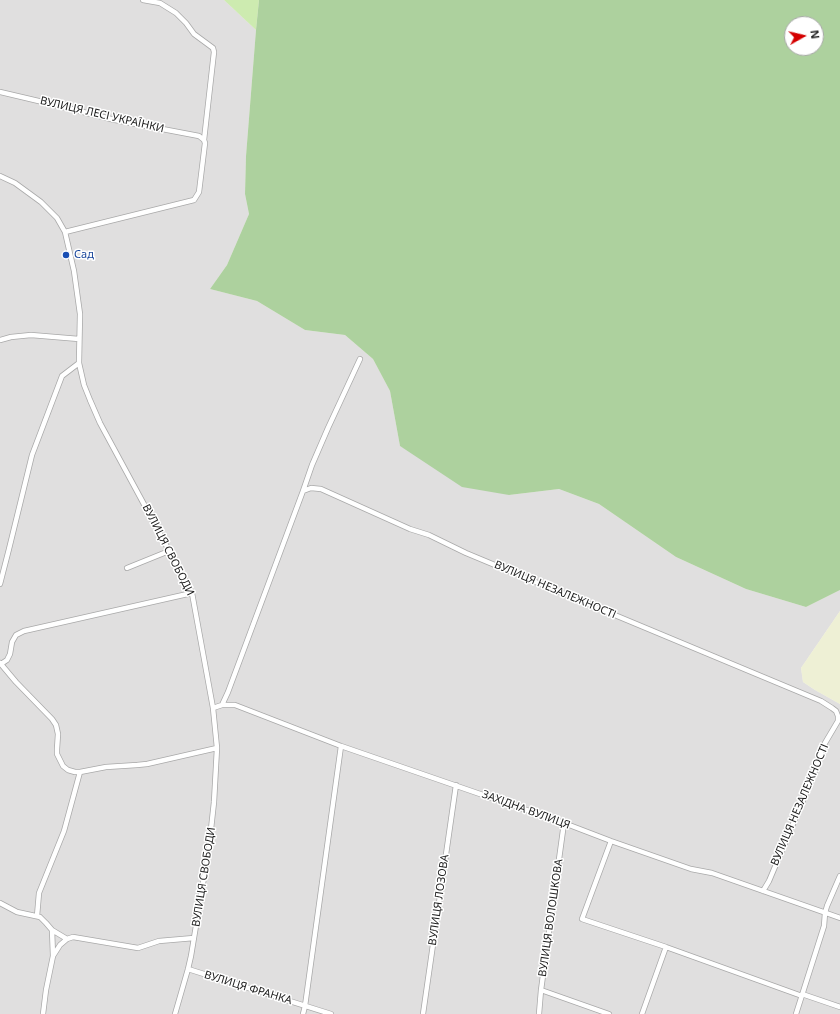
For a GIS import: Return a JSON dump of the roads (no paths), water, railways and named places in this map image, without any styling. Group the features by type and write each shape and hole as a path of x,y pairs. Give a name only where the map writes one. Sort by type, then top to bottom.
{"street":[{"path":"65,232 194,200 199,192 214,52 212,48 194,34 186,22 176,13 160,3 143,0"},
{"name":"ВУЛИЦЯ ЛЕСІ УКРАЇНКИ","path":"0,92 115,120 199,136 204,140"},
{"name":"ВУЛИЦЯ СВОБОДИ","path":"0,176 15,183 42,202 57,218 65,232 74,271 80,314 79,363 86,390 100,423 192,593 213,708 217,748 214,802 209,847 188,969 175,1014"},
{"path":"0,340 11,337 31,335 79,339"},
{"path":"222,705 312,465 360,359"},
{"path":"0,584 32,455 62,376 79,363"},
{"name":"ВУЛИЦЯ НЕЗАЛЕЖНОСТІ","path":"303,491 311,488 321,489 403,526 429,535 466,553 821,701 836,711 838,721 825,743 812,779 763,892"},
{"path":"127,568 169,551"},
{"path":"192,593 24,631 16,635 12,642 10,654 7,660 0,664 56,725 58,734 57,754 62,766 68,770 80,772 106,767 136,766 217,748"},
{"name":"ЗАХІДНА ВУЛИЦЯ","path":"213,708 222,705 235,705 341,746 456,785 691,869 712,873 840,918"},
{"path":"303,1014 341,746"},
{"path":"37,916 39,893 64,830 80,772"},
{"name":"ВУЛИЦЯ ЛОЗОВА","path":"423,1014 456,785"},
{"name":"ВУЛИЦЯ ВОЛОШКОВА","path":"539,1014 564,823"},
{"path":"611,841 582,919 840,1007"},
{"path":"796,1014 824,926 827,906 840,876"},
{"path":"0,903 17,912 37,916 52,930 66,939"},
{"path":"43,1014 53,956 52,930"},
{"path":"53,956 66,939 76,937 91,941 138,948 159,941 194,938"},
{"path":"642,1014 666,947"},
{"name":"ВУЛИЦЯ ФРАНКА","path":"188,969 331,1014"},
{"path":"541,990 609,1014"}],"place":[{"name":"Сад","path":"66,255"}]}
